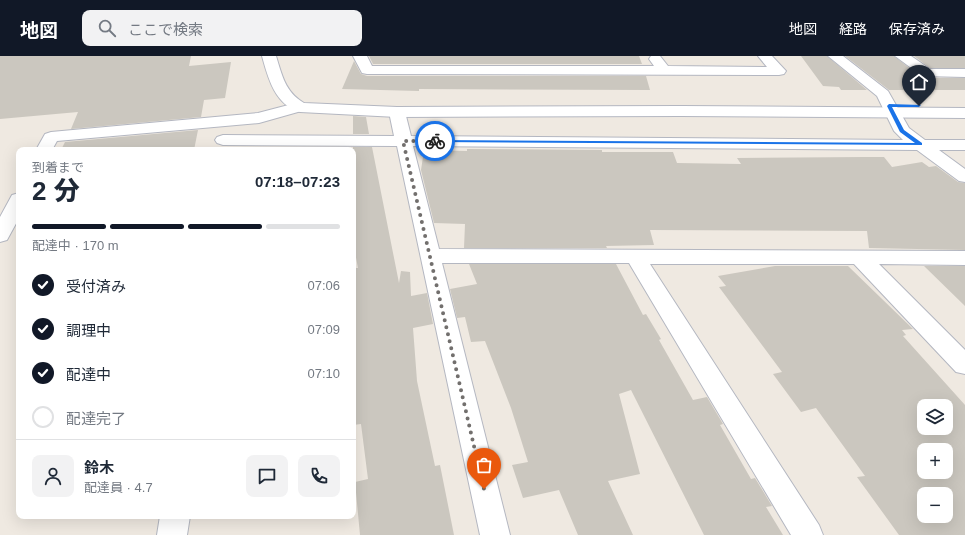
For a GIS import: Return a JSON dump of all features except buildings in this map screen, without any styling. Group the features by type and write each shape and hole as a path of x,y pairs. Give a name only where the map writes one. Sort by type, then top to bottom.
{"street":[{"path":"269,56 275,77 287,99 300,107"},
{"path":"279,56 290,85 296,94 308,100 327,102 891,109 965,113"},
{"path":"360,56 367,70 778,71 765,56"},
{"path":"443,56 445,70"},
{"path":"549,56 555,70"},
{"path":"654,56 664,70"},
{"path":"835,56 883,94 902,131 965,177"},
{"path":"902,56 928,73 965,73"},
{"path":"46,147 51,137 259,118 300,107 397,112 891,109 965,106"},
{"path":"397,112 495,535"},
{"path":"226,121 222,145 403,141 965,145"},
{"path":"0,236 16,205"},
{"path":"430,256 965,258"},
{"path":"635,257 808,535"},
{"path":"859,257 965,365"},
{"path":"172,535 175,519"}],"way so far":[{"path":"435,141 403,141 484,489"}],"route":[{"path":"435,141 920,144 902,131 889,106 919,106"}]}
